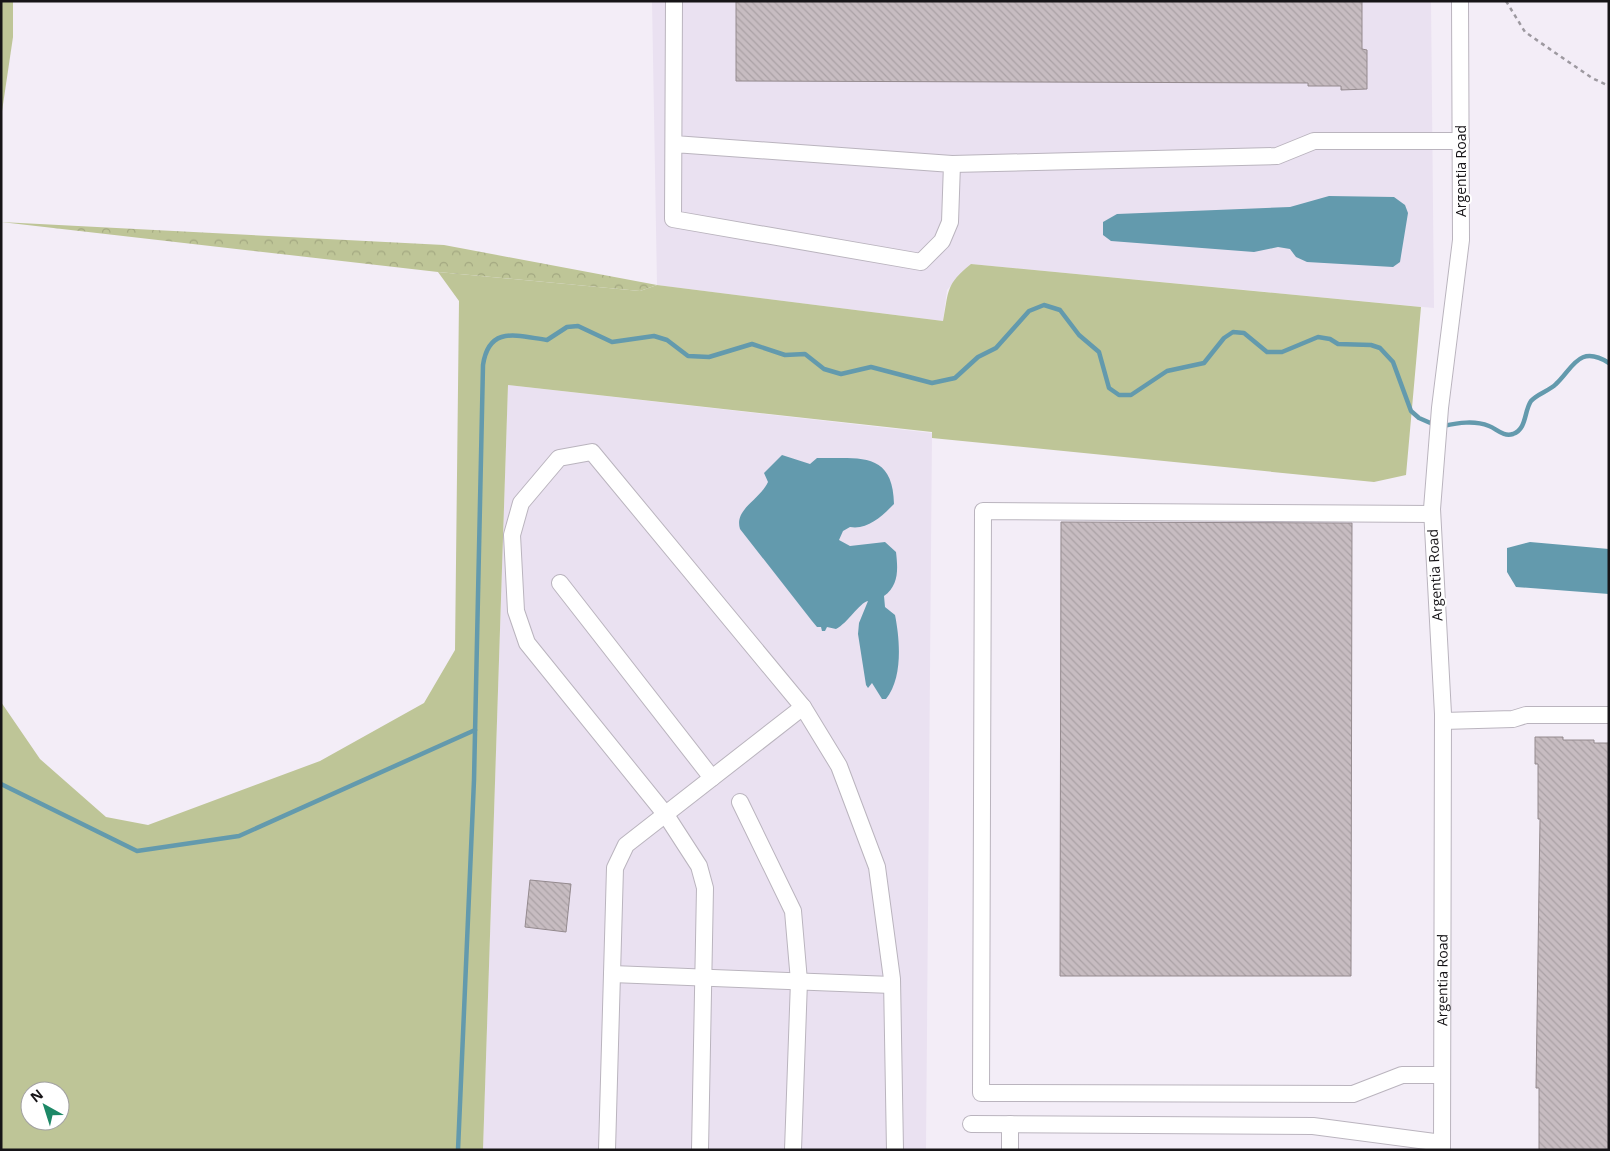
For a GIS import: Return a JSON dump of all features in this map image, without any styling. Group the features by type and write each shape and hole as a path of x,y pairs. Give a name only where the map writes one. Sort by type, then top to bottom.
{"street":[{"path":"674,1 673,219 921,262 942,241 950,222 952,164"},
{"name":"Argentia Road","path":"1442,1146 1443,721 1432,514 1440,408 1461,240 1460,1"},
{"path":"674,144 952,164 1277,156 1314,141 1461,140"},
{"path":"700,1150 705,888 699,866 666,814 528,643 516,611 512,535 521,503 559,458 592,452 803,707 839,766 877,867 892,985 895,1150"},
{"path":"1432,514 983,511 981,1093 1353,1094 1363,1092 1398,1076 1442,1075"},
{"path":"560,583 712,778"},
{"path":"607,1150 615,868 626,845 803,707"},
{"path":"1443,721 1513,719 1526,715 1609,715"},
{"path":"740,802 792,911 799,981 793,1150"},
{"path":"612,974 892,985"},
{"path":"971,1124 1305,1126 1442,1146"},
{"path":"1010,1124 1010,1150"}],"path":[{"path":"1506,1 1525,32 1592,78 1609,86"}],"shaded area":[{"path":"652,1 1431,1 1434,308 971,264 947,290 943,321 657,285"},
{"path":"508,385 932,433 926,1150 483,1150"}],"green space":[{"path":"1,1 13,1 13,37 1,118"},
{"path":"1,222 444,245 657,285 640,291 438,272"},
{"path":"971,264 1421,307 1406,475 1374,482 932,438 932,432 508,385 483,1150 1,1150 1,702 40,759 106,817 148,825 320,761 424,703 455,650 459,301 438,272 640,291 657,285 943,321 948,295 956,278"}],"water":[{"path":"1329,196 1394,197 1405,205 1408,213 1400,262 1393,267 1307,262 1296,257 1290,249 1278,247 1254,252 1111,241 1103,235 1103,222 1117,214 1290,207"},
{"path":"782,455 810,464 817,458 859,459 870,461 880,466 887,474 892,487 894,504 869,524 850,527 843,531 839,540 850,546 885,542 896,552 897,570 895,582 884,596 885,607 895,615 899,658 895,681 886,699 882,699 872,683 868,688 866,685 858,634 859,623 868,601 861,605 836,629 827,627 825,631 822,631 821,627 817,627 812,621 740,529 739,522 744,510 759,495 768,482 764,473"},
{"path":"1530,542 1609,549 1609,594 1516,587 1507,572 1507,548"}],"building":[{"path":"736,1 1362,1 1362,49 1367,50 1367,89 1341,90 1341,86 1308,86 1308,83 736,81"},
{"path":"1061,522 1352,523 1351,976 1060,976"},
{"path":"1535,737 1563,737 1563,740 1594,740 1594,743 1609,743 1609,1150 1539,1150 1539,1088 1536,1088 1540,819 1538,819 1538,764 1535,764"},
{"path":"530,880 571,884 566,932 525,927"}],"waterway":[{"path":"458,1150 474,780 483,365 486,352 498,338 515,336 547,340 567,327 578,326 612,342 654,336 667,340 688,356 709,357 752,344 785,355 805,354 824,369 841,374 871,367 932,383 955,378 978,357 996,348 1029,311 1044,305 1060,310 1079,335 1099,352 1109,388 1119,395 1131,395 1167,371 1204,363 1224,338 1233,332 1244,333 1267,352 1282,352 1318,337 1330,339 1338,344 1371,345 1380,348 1393,362 1411,411 1419,418 1435,425"},
{"path":"1443,426 1460,423 1478,423 1489,426 1503,434 1513,434 1521,428 1531,401 1556,384 1578,360 1590,356 1609,363"},
{"path":"1,784 137,851 239,836 475,730"}]}
